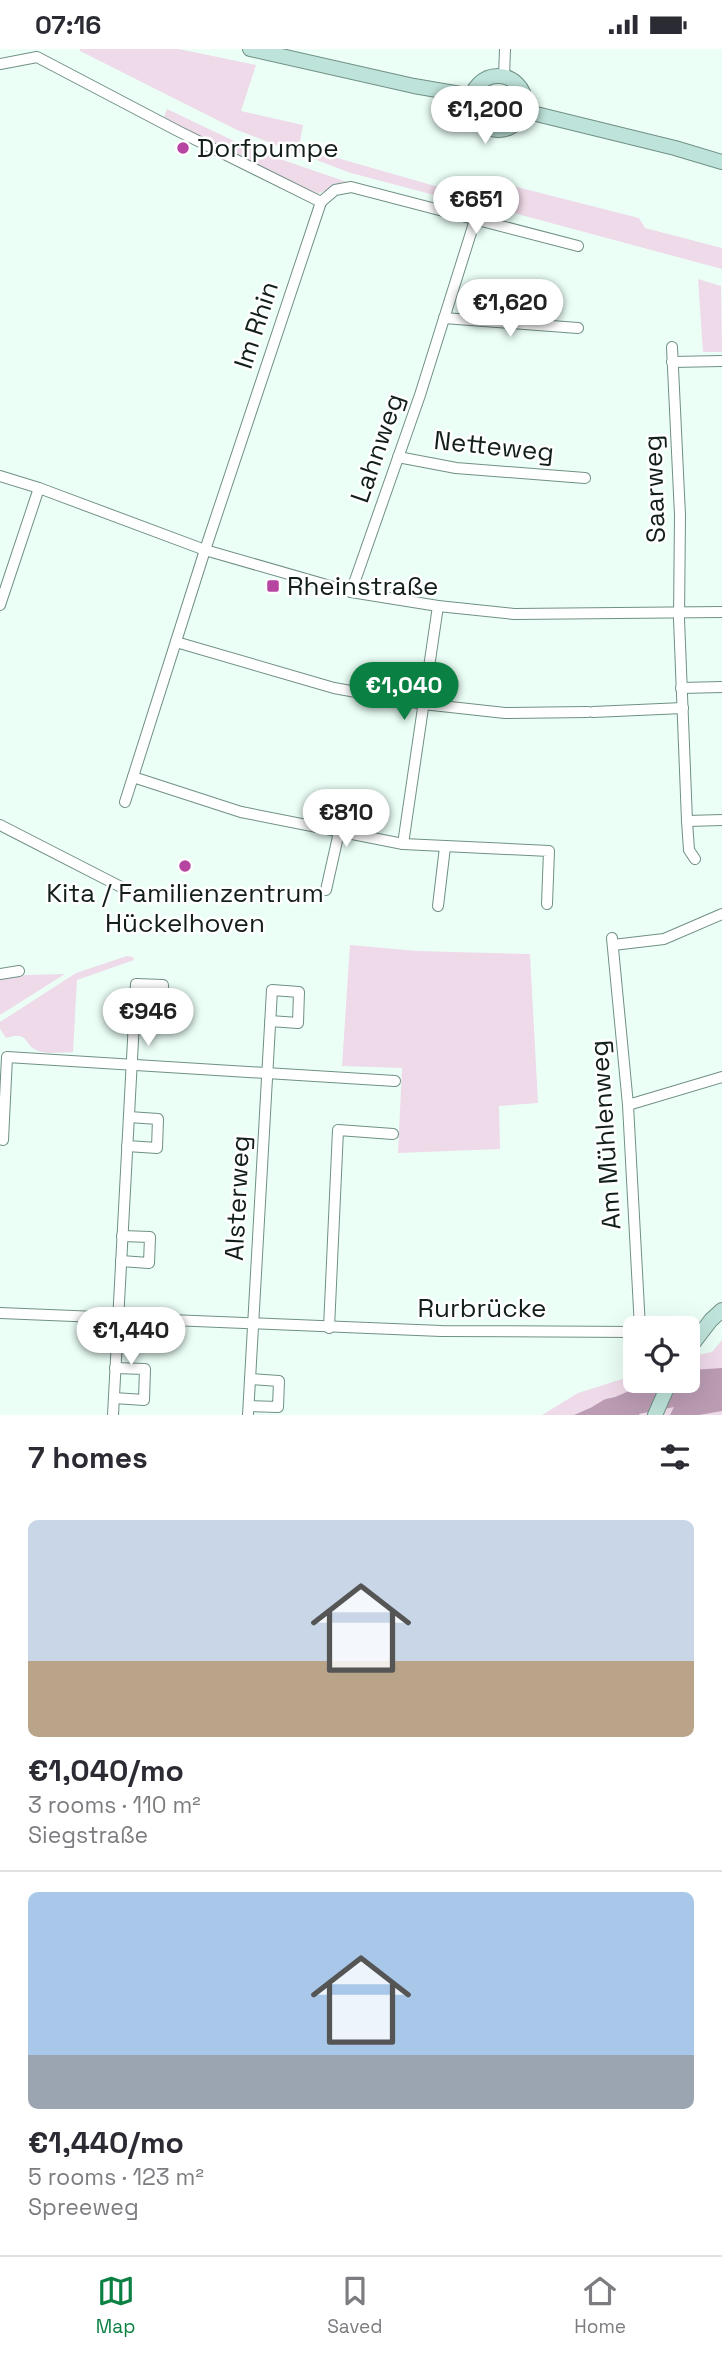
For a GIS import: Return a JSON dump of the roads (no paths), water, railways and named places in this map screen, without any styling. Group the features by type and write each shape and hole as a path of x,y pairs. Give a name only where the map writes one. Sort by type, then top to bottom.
{"main road":[{"path":"250,49 472,96"},
{"path":"504,77 518,85 523,93 524,111 511,127 490,129 474,116 472,96 483,80 504,77"},
{"path":"524,111 722,162"},
{"path":"700,1333 722,1310"},
{"path":"655,1415 665,1393"}],"street":[{"path":"504,77 505,49"},
{"path":"0,64 37,57 321,202 335,190 351,187 578,246"},
{"name":"Im Rhin","path":"125,802 205,550 321,202"},
{"name":"Lahnweg","path":"351,592 475,220"},
{"path":"444,318 578,328"},
{"name":"Saarweg","path":"672,347 680,515 681,688 689,850 695,859"},
{"path":"671,362 722,361"},
{"name":"Netteweg","path":"398,457 456,468 585,478"},
{"path":"0,476 205,550 351,592 438,606 514,614 722,612"},
{"path":"0,605 39,488"},
{"path":"403,844 438,606"},
{"path":"176,642 334,688 423,703 505,713 683,708"},
{"path":"681,688 722,687"},
{"path":"133,777 241,812 403,844 549,851 547,904"},
{"path":"687,821 722,820"},
{"path":"0,825 123,888"},
{"path":"326,890 339,832"},
{"path":"438,906 444,847"},
{"name":"Am Mühlenweg","path":"638,1316 628,1105 612,941 664,939 722,914"},
{"path":"0,974 19,971"},
{"path":"113,1415 135,1011"},
{"name":"Alsterweg","path":"249,1411 270,1021"},
{"path":"0,1139 3,1140 2,1111 7,1057 395,1081"},
{"path":"628,1105 722,1077"},
{"path":"127,1146 157,1148 158,1119 129,1117"},
{"path":"329,1328 338,1130 393,1134"},
{"path":"121,1261 149,1263 150,1237 122,1235"},
{"name":"Rurbrücke","path":"0,1313 329,1328 623,1332"},
{"path":"114,1398 144,1400 145,1369 115,1368"},
{"path":"249,1411 278,1407 279,1381 250,1379"}],"waterway":[{"path":"599,1415 609,1409 722,1387"}],"place":[{"name":"Dorfpumpe","path":"183,148"},
{"name":"Rheinstraße","path":"273,586"},
{"name":"Kita / Familienzentrum Hückelhoven","path":"185,866"}]}
